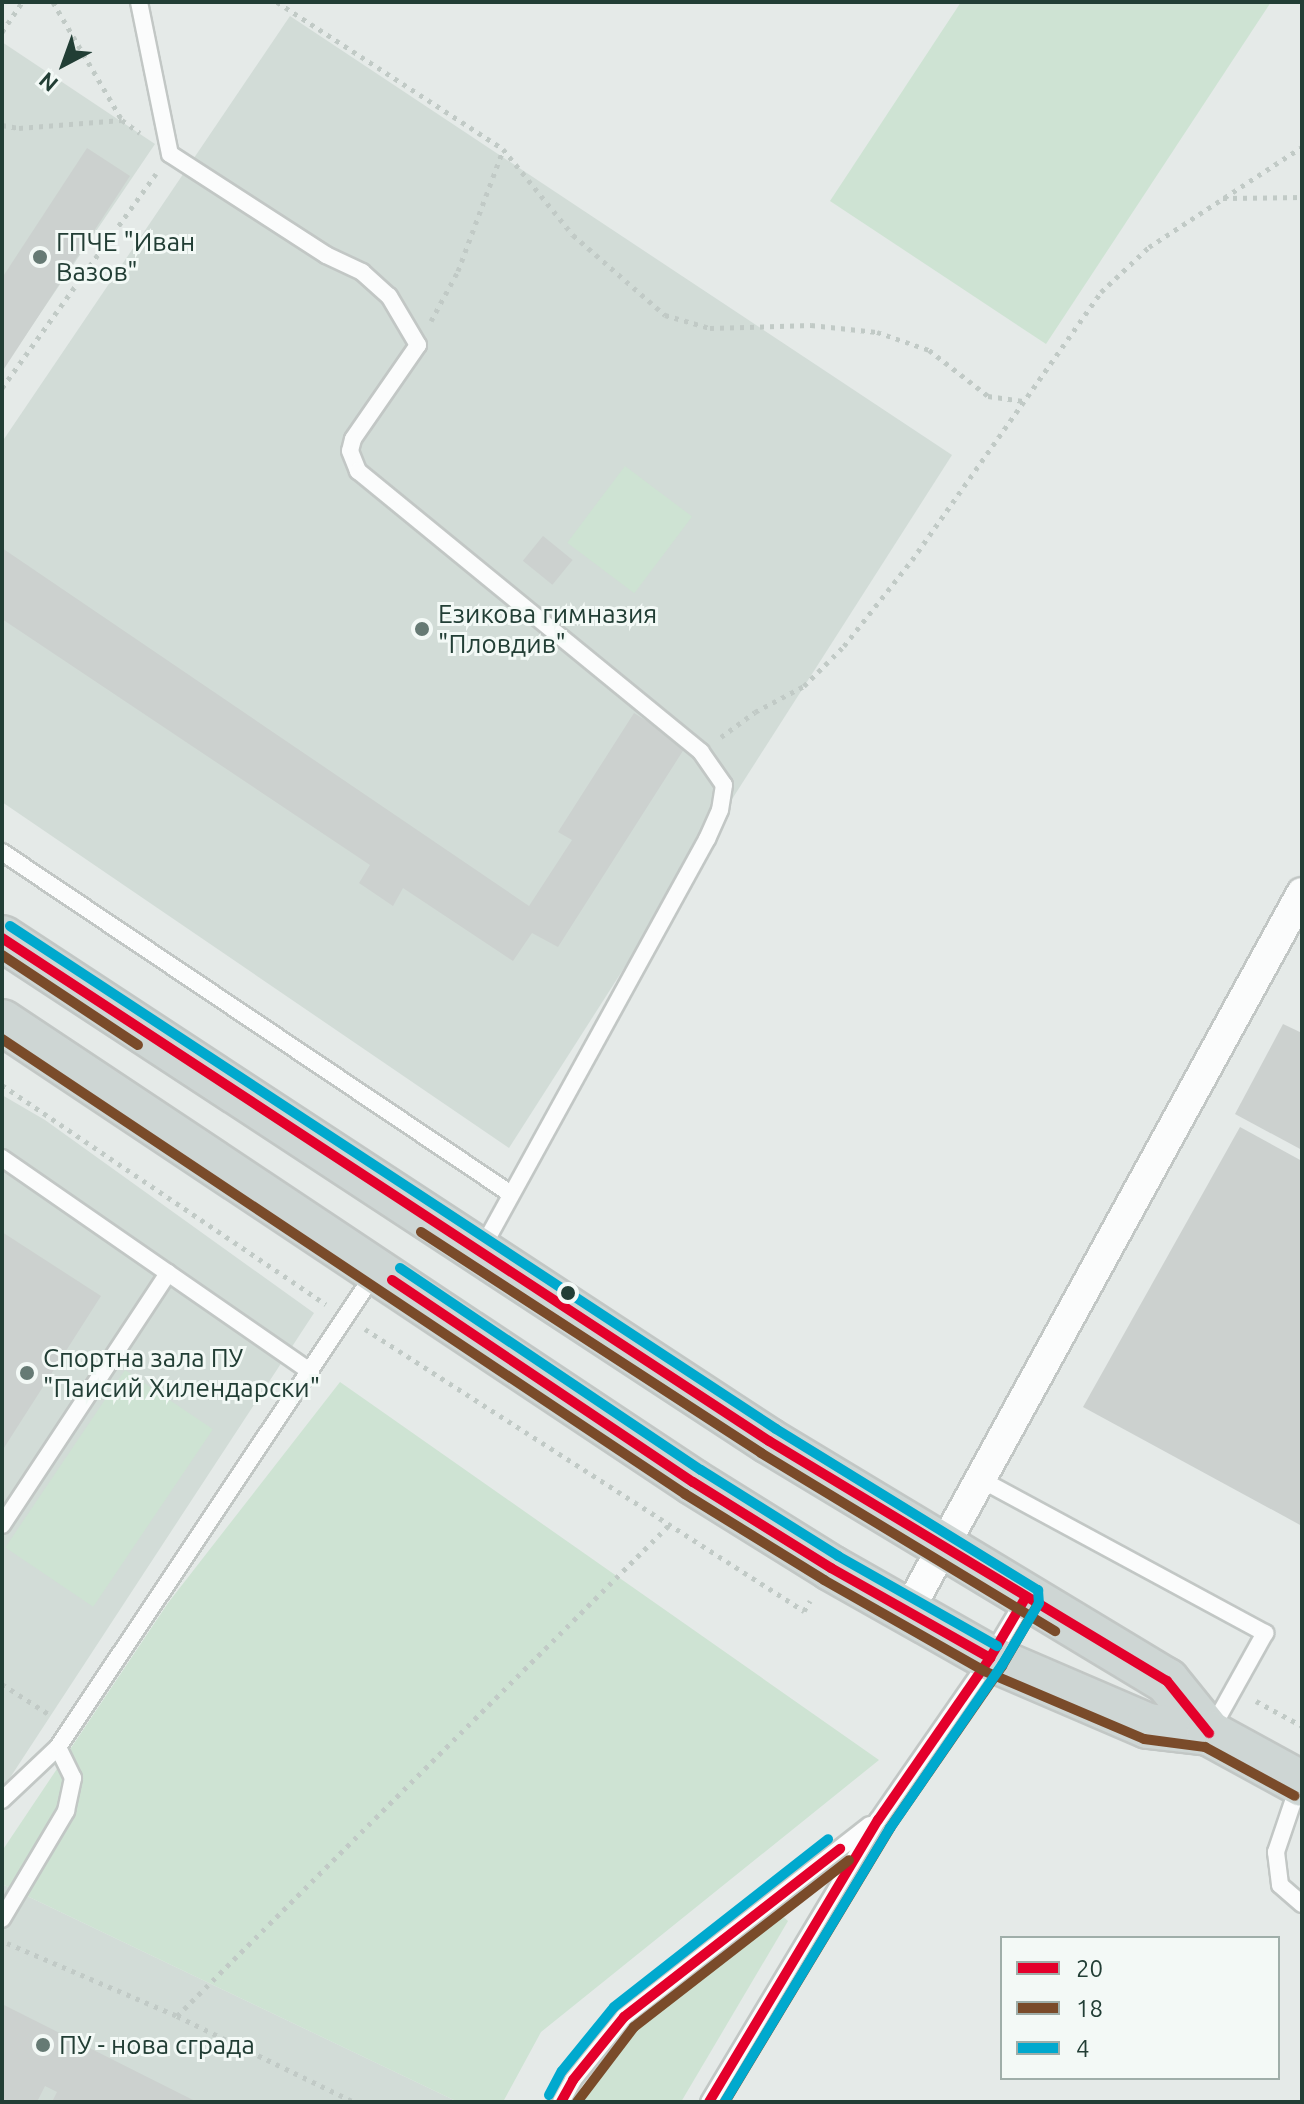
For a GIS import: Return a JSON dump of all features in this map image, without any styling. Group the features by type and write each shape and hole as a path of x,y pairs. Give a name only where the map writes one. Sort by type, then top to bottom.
{"main road":[{"path":"2,938 769,1441 1167,1681 1209,1733"},
{"path":"2,1022 693,1482 908,1611 990,1658 1148,1726 1209,1733 1301,1783"}],"street":[{"path":"908,1611 945,1549 1302,893"}],"lane":[{"path":"139,2 170,154 326,255 362,272 389,296 418,345 353,439 350,451 358,471 701,752 724,785 720,810 707,839 480,1253"},
{"path":"2,852 511,1194"},
{"path":"2,1158 311,1372"},
{"path":"2,1800 58,1747 377,1270"},
{"path":"2,1525 168,1273"},
{"path":"982,1480 1265,1633 1209,1733"},
{"path":"709,2102 878,1820 990,1658 1026,1597"},
{"path":"2,1919 66,1811 73,1778 58,1747"},
{"path":"1301,1783 1276,1852 1280,1885 1302,1904"},
{"path":"561,2102 573,2080 624,2017 724,1936 878,1820"}],"path":[{"path":"2,32 22,2"},
{"path":"2,388 170,154 122,120 53,2"},
{"path":"277,2 503,149 573,235 665,315 710,328 811,325 877,332 929,350 988,396 1023,401"},
{"path":"2,125 19,128 122,120"},
{"path":"701,752 755,712 804,686 844,646 912,560 1101,292 1149,247 1302,147"},
{"path":"418,345 458,271 503,149"},
{"path":"1220,198 1302,197"},
{"path":"177,2016 670,1524"},
{"path":"2,1684 71,1728"},
{"path":"2,1941 177,2016 354,2102"}],"shaded area":[{"name":"Езикова гимназия \"Пловдив\"","path":"290,16 952,455 509,1148 2,802 2,442"},
{"name":"ГПЧЕ \"Иван Вазов\"","path":"2,42 155,144 2,370"},
{"path":"2,1095 45,1120 314,1313 2,1790"},
{"path":"2,1884 458,2102 2,2102"}],"green space":[{"path":"961,2 1271,2 1046,344 830,201"},
{"path":"625,466 692,517 634,593 567,543"},
{"path":"125,1370 213,1429 93,1607 5,1547"},
{"path":"340,1382 879,1760 541,2032 503,2102 458,2102 2,1884 2,1851 168,1603"},
{"path":"777,1911 788,1921 681,2102 579,2102 590,2081 636,2022"}],"building":[{"path":"87,148 130,176 2,372 2,278"},
{"path":"543,536 573,560 552,585 523,561"},
{"path":"2,548 529,906 572,840 558,832 634,713 686,746 558,947 532,933 513,961 403,888 393,906 359,883 370,865 2,619"},
{"path":"1283,1024 1302,1033 1302,1150 1235,1114"},
{"path":"1240,1127 1302,1161 1302,1526 1083,1407"},
{"name":"Спортна зала ПУ \"Паисий Хилендарски\"","path":"2,1232 101,1296 2,1451"},
{"name":"ПУ - нова сграда","path":"2,2004 197,2102 52,2102 57,2092 45,2086 37,2102 2,2102"}],"transit line":[{"name":"4","path":"10,926 776,1429 1038,1590 1039,1603 1002,1665 890,1828 725,2102"},
{"name":"20","path":"2,938 769,1441 1167,1681 1209,1733"},
{"name":"18","path":"2,955 138,1045"},
{"name":"18","path":"2,1039 685,1494 824,1580 984,1671 1144,1739 1205,1747 1295,1796"},
{"name":"18","path":"421,1232 761,1453 1055,1631"},
{"name":"4","path":"400,1268 701,1470 838,1556 997,1646"},
{"name":"20","path":"392,1280 693,1482 831,1568 990,1658"},
{"name":"20","path":"709,2102 878,1820 990,1658 1026,1597"},
{"name":"18","path":"725,2102 890,1828 1002,1666 1038,1604"},
{"name":"4","path":"549,2095 562,2071 614,2007 828,1839"},
{"name":"20","path":"561,2102 573,2080 624,2017 840,1849"},
{"name":"18","path":"577,2102 634,2027 849,1860"}],"place":[{"name":"ГПЧЕ \"Иван Вазов\"","path":"40,257"},
{"name":"Езикова гимназия \"Пловдив\"","path":"422,629"},
{"name":"Спортна зала ПУ \"Паисий Хилендарски\"","path":"27,1373"},
{"name":"ПУ - нова сграда","path":"43,2045"}]}
